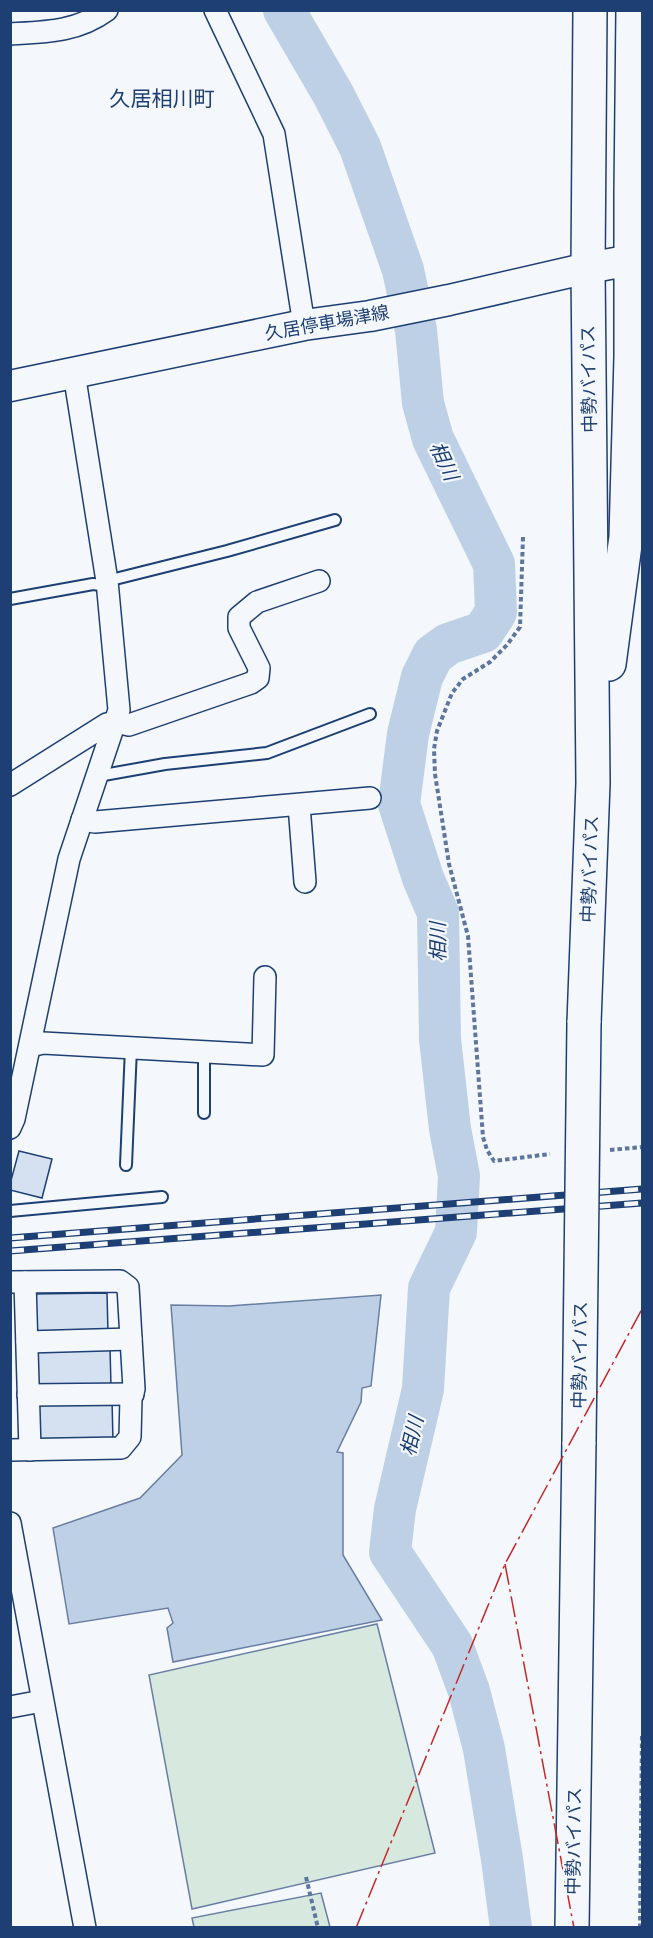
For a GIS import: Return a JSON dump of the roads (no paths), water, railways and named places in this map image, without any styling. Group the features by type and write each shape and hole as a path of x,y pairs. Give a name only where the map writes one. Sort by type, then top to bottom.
{"highway":[{"name":"中勢バイパス","path":"572,1928 584,1023 593,783 588,268 590,10"},
{"name":"中勢バイパス","path":"593,783 626,537 631,357 637,259 631,194 633,10"}],"main road":[{"name":"久居停車場津線","path":"10,386 304,325 449,300 637,259"}],"street":[{"path":"10,34 74,28 107,10"},
{"path":"215,10 274,134 304,325"},
{"path":"10,1128 30,1046 69,859 119,710 107,584 74,373"},
{"path":"10,785 107,724 116,722 129,725 251,683 258,678 259,668 239,628 239,617 257,602 319,581"},
{"path":"82,820 95,822 370,798"},
{"path":"299,805 305,882"},
{"path":"30,1046 43,1043 263,1055 265,977"},
{"path":"120,1281 128,1287 134,1389 130,1437 121,1448 20,1450 22,1338 18,1282 120,1281"},
{"path":"22,1338 131,1339"},
{"path":"22,1391 132,1394"},
{"path":"10,1522 16,1575 85,1928"},
{"path":"10,1707 42,1701"}],"lane":[{"path":"10,599 93,584 107,584 334,520"},
{"path":"98,776 165,764 267,753 370,714"},
{"path":"126,1165 131,1048"},
{"path":"204,1052 204,1113"},
{"path":"10,1211 162,1197"}],"water":[{"path":"381,1295 371,1386 362,1388 361,1402 337,1452 343,1453 343,1555 382,1620 173,1662 167,1628 173,1623 168,1608 69,1624 53,1528 140,1498 182,1455 171,1305 229,1306"}],"waterway":[{"name":"相川","path":"284,10 333,94 360,147 403,270 416,330 423,403 433,439 494,564 496,612 491,620 483,632 448,644 433,655 422,677 408,734 399,804 423,878 438,913 440,1039 450,1129 459,1176 456,1232 429,1288 423,1389 395,1509 390,1552 452,1645 469,1691 484,1749 511,1928"}],"railway":[{"path":"10,1238 642,1189"},
{"path":"10,1251 642,1203"}],"district":[{"name":"久居相川町","path":"162,99"}]}
